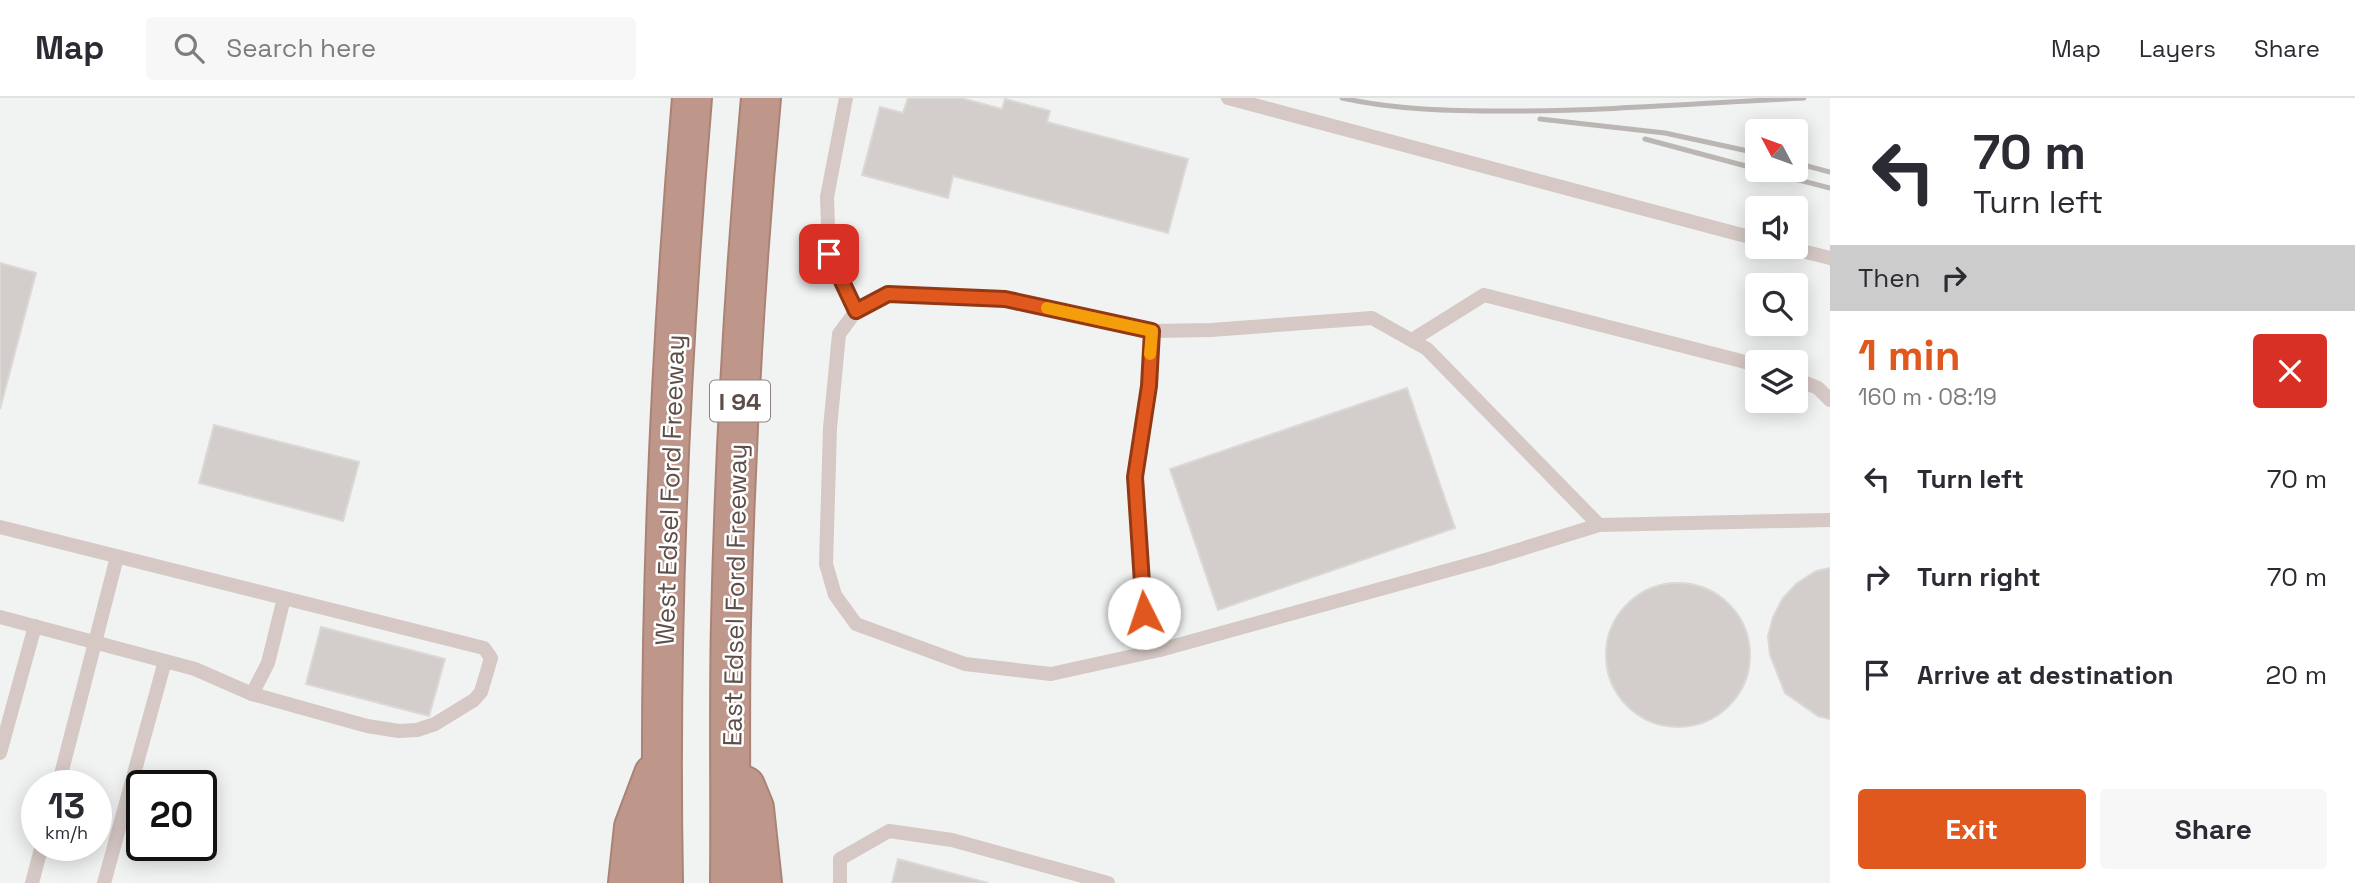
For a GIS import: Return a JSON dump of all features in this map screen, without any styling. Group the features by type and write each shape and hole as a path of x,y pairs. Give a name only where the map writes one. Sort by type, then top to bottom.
{"highway":[{"name":"West Edsel Ford Freeway","path":"663,883 661,756 668,463 692,98"},
{"name":"East Edsel Ford Freeway","path":"730,883 731,624 738,431 750,217 761,98"},
{"path":"731,747 754,808 762,883"},
{"path":"628,883 634,827 661,756"}],"lane":[{"path":"846,98 827,197 829,254 856,311"},
{"path":"1228,98 1745,236"},
{"path":"1808,252 1830,258"},
{"path":"1599,525 1427,349 1372,318 1211,330 1152,331 1005,299 888,294 856,311 839,334 831,428 826,564 835,595 856,624 965,664 1051,674 1160,650 1489,559 1599,525 1830,520"},
{"path":"1412,340 1484,295 1745,362"},
{"path":"1152,331 1149,386 1135,477 1144,613 1160,650"},
{"path":"1808,384 1818,388 1830,400"},
{"path":"0,527 484,648 491,658 481,692 474,700 435,724 399,732 367,726 251,694 195,669 0,617"},
{"path":"62,770 117,557"},
{"path":"251,694 268,663 284,598"},
{"path":"0,752 34,626"},
{"path":"104,883 165,661"},
{"path":"840,883 840,859 889,831 952,840 1108,883"},
{"path":"32,883 38,861"}],"building":[{"path":"908,98 961,98 1002,109 1005,99 1050,111 1047,122 1188,159 1168,233 953,176 948,198 862,175 880,107 903,113"},
{"path":"0,263 36,273 0,409"},
{"path":"1407,388 1455,528 1218,610 1170,469"},
{"path":"214,425 359,462 343,521 199,483"},
{"path":"1830,568 1830,719 1818,716 1785,693 1770,655 1768,636 1773,617 1783,598 1796,584 1816,571"},
{"path":"1678,583 1706,588 1729,604 1745,627 1750,655 1745,683 1729,706 1706,722 1678,727 1650,722 1627,706 1611,683 1606,655 1611,627 1627,604 1650,588"},
{"path":"321,627 445,659 429,716 306,684"},
{"path":"898,859 988,883 892,883"}],"railway":[{"path":"1342,98 1403,107 1506,111 1804,98"},
{"path":"1540,119 1665,133 1745,150"},
{"path":"1645,139 1745,166"},
{"path":"1808,166 1830,172"},
{"path":"1807,182 1830,188"}],"slow traffic":[{"path":"1047,308 1152,331 1150,354"}],"route":[{"path":"829,254 856,311 888,294 1005,299 1152,331 1149,386 1135,477 1144,613"}]}
